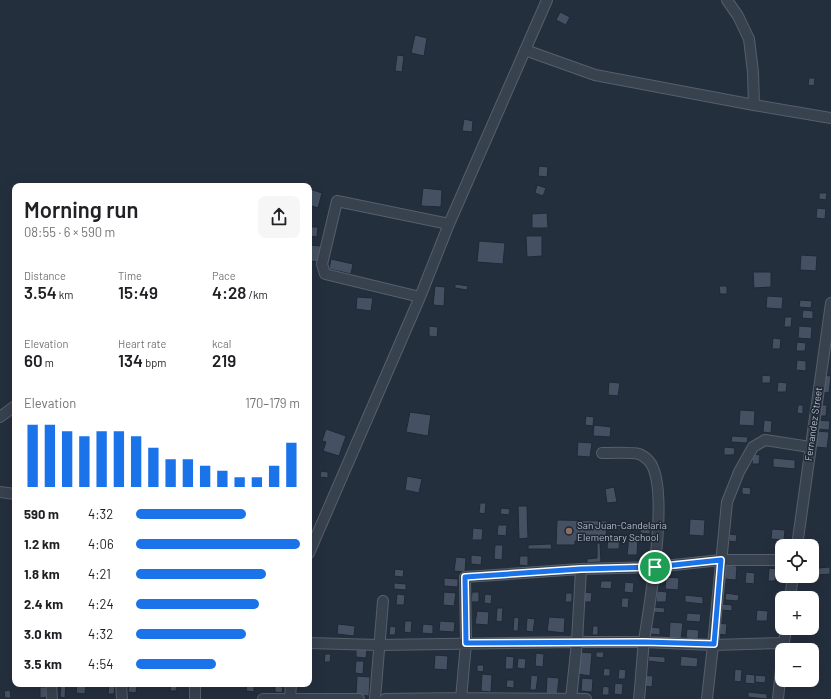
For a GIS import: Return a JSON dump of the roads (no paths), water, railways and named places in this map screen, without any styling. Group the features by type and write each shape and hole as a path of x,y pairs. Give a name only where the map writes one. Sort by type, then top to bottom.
{"street":[{"path":"312,546 420,297 449,224 547,0"},
{"path":"728,0 738,16 749,39 753,72 754,105"},
{"path":"525,50 595,75 831,118"},
{"path":"420,297 325,274 322,264 337,201 449,224"},
{"name":"Fernandez Street","path":"798,539 831,303"},
{"path":"0,417 12,408"},
{"path":"707,699 714,644 727,502 739,472 753,447 765,440 810,447"},
{"path":"602,453 639,454 650,462 655,475 658,493 659,513 655,567 644,642 639,699"},
{"path":"0,492 12,494"},
{"path":"461,698 466,643 465,577 581,569 655,567 721,560 775,560"},
{"path":"571,699 577,642 581,569"},
{"path":"375,699 383,601"},
{"path":"312,644 379,645 644,642 775,646"},
{"path":"51,687 52,699"},
{"path":"121,687 122,699"},
{"path":"195,687 195,699"},
{"path":"290,699 291,687"},
{"path":"778,699 779,687"},
{"path":"263,699 359,699"},
{"path":"386,699 586,699"}],"place":[{"name":"San Juan-Candelaria Elementary School","path":"569,531"}]}
